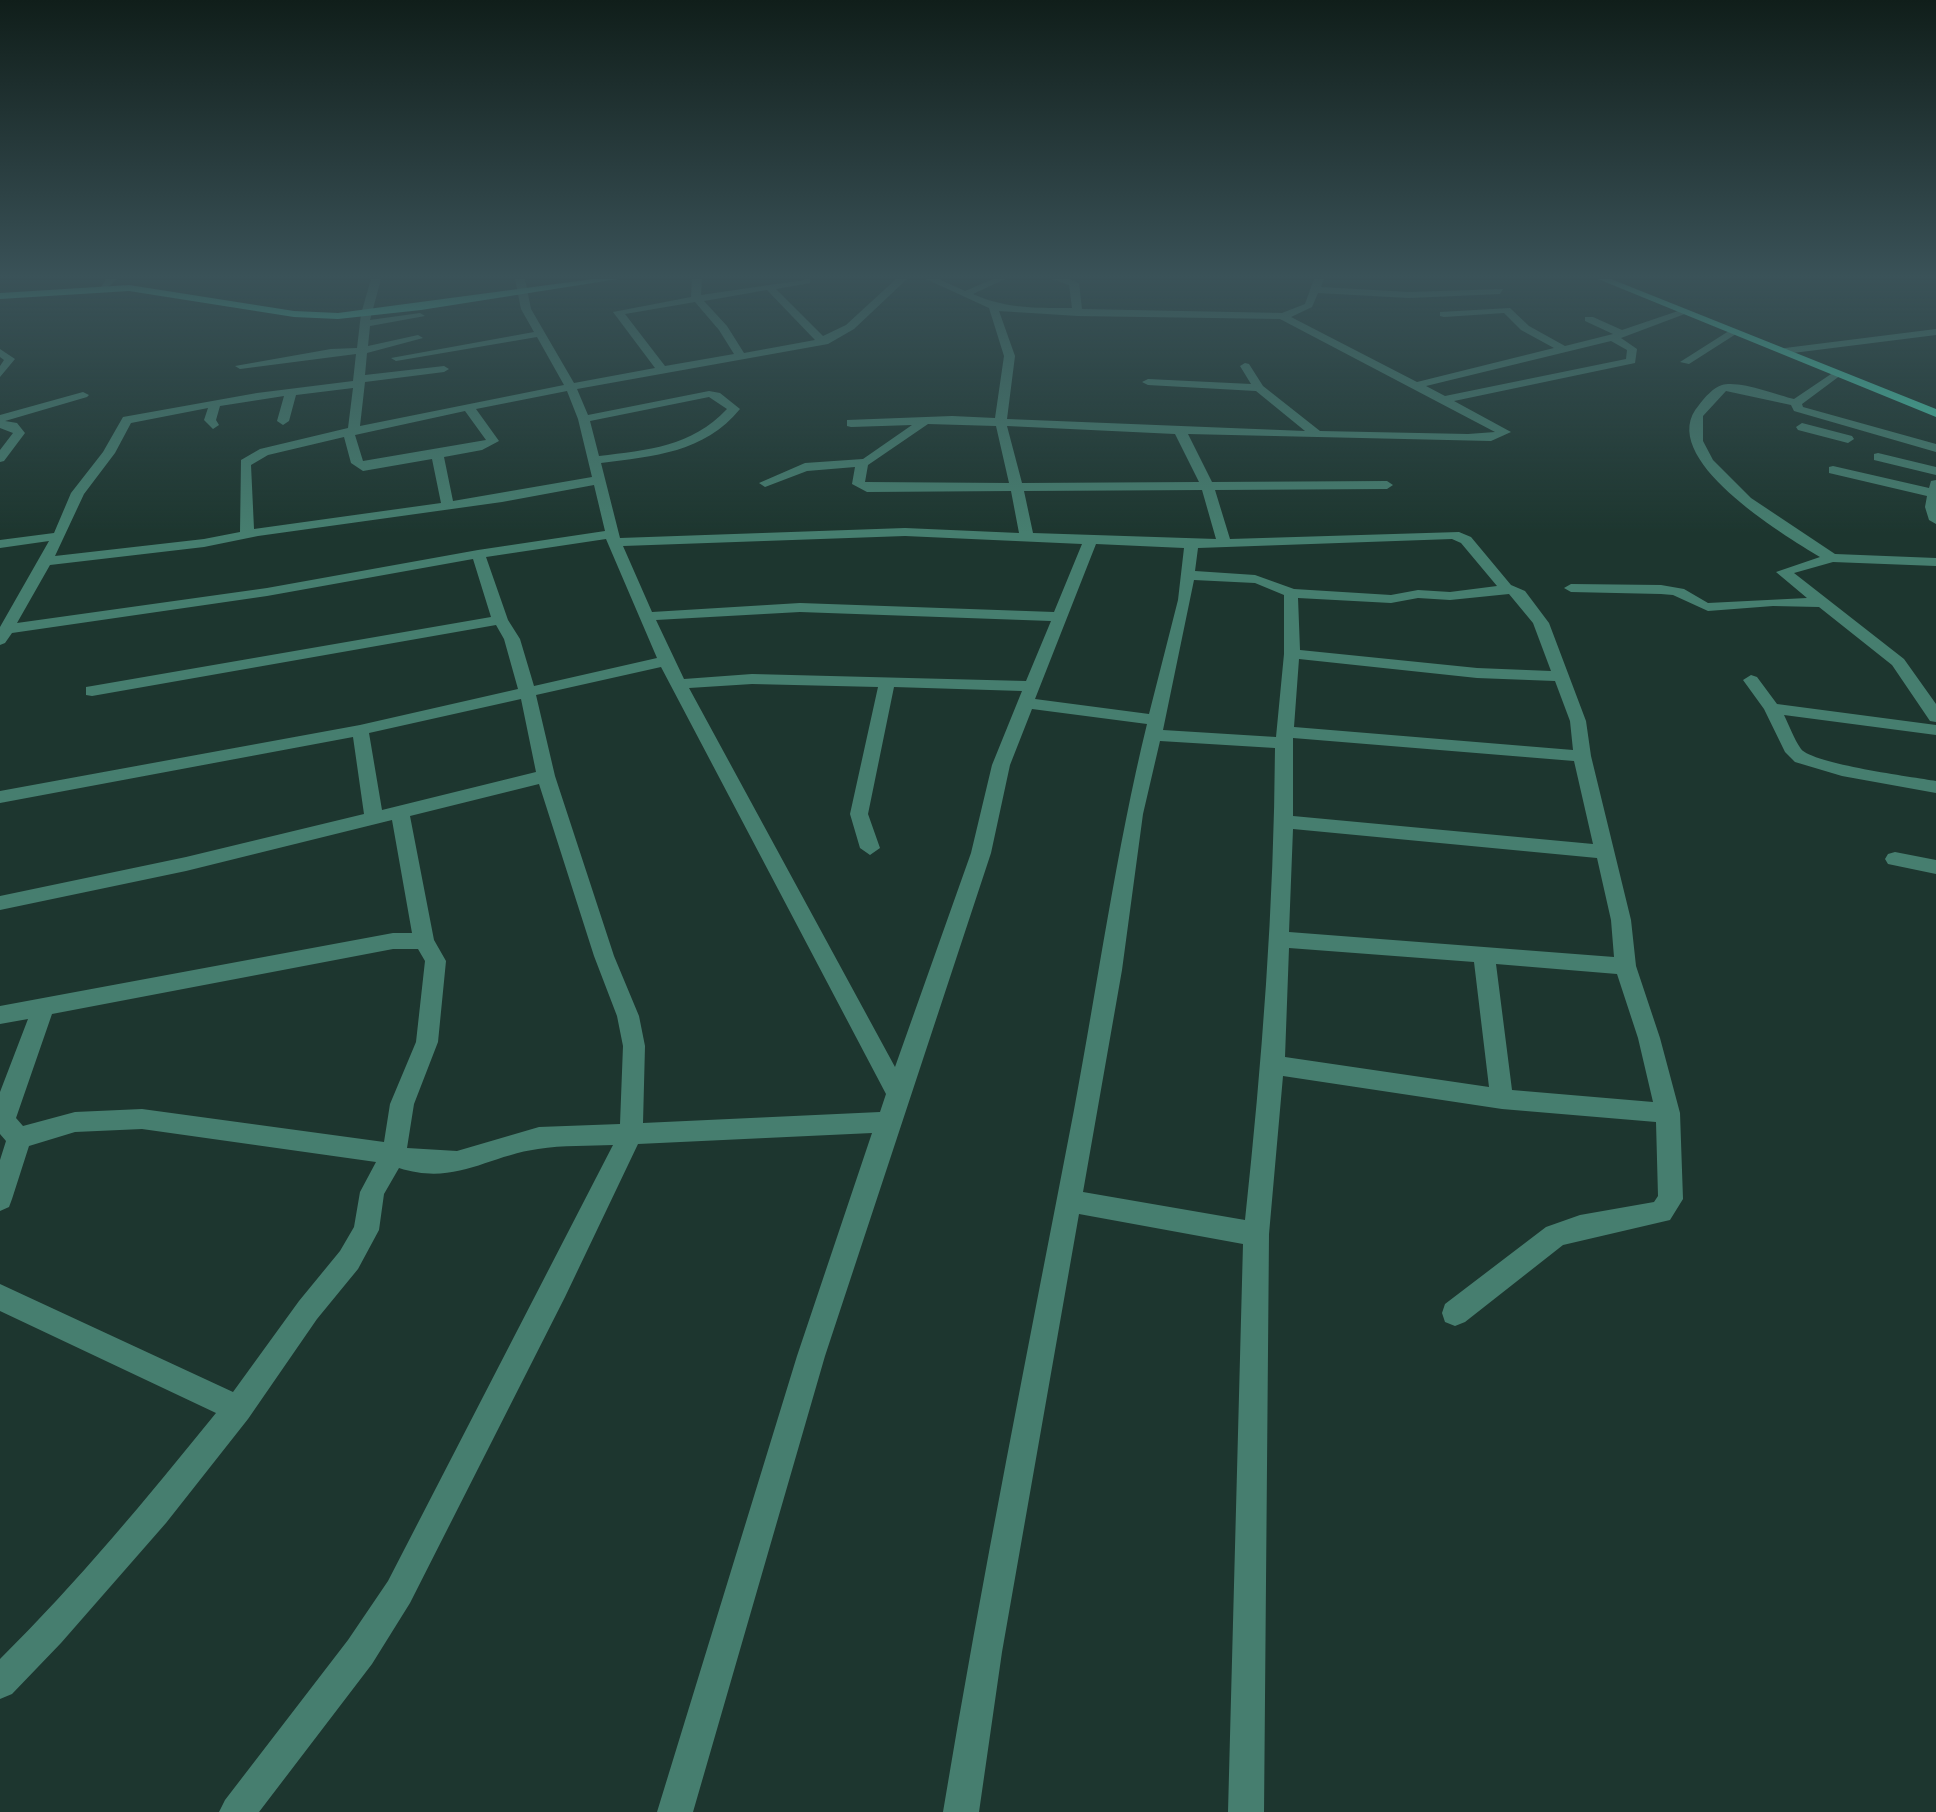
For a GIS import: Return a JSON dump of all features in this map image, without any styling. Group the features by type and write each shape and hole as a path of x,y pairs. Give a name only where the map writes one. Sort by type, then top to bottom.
{"main road":[{"path":"1815,364 1933,410"}],"street":[{"path":"240,366 262,364"},
{"path":"360,364 351,431 359,466 437,454 493,441 470,410"},
{"path":"389,364 390,377"},
{"path":"557,364 584,419 614,538 645,617 746,816 899,1096"},
{"path":"658,364 662,369"},
{"path":"247,534 245,463 249,459 296,444 441,412 470,410 570,386 702,364"},
{"path":"1009,364 1001,421 1025,512 1026,536"},
{"path":"851,423 1001,421 1468,438 1491,437 1505,432 1375,364"},
{"path":"1417,385 1501,364"},
{"path":"1443,400 1617,364"},
{"path":"1245,366 1259,388 1316,434"},
{"path":"4,634 59,536 78,493 109,453 127,420 444,369"},
{"path":"1796,403 1837,373"},
{"path":"1148,382 1259,388"},
{"path":"1796,403 1736,388 1723,388 1698,415 1695,423 1697,442 1724,479 1744,499 1772,522 1832,558"},
{"path":"283,421 291,392"},
{"path":"584,419 709,394 716,395 734,409 712,434 682,447 596,460"},
{"path":"0,422 83,395"},
{"path":"1796,403 1798,409 1817,416 1936,448"},
{"path":"213,425 210,420 215,405"},
{"path":"0,422 13,426 19,433 0,458"},
{"path":"765,483 818,465 862,464 924,422"},
{"path":"1802,427 1936,460"},
{"path":"1179,429 1208,487 1224,543"},
{"path":"437,454 448,506"},
{"path":"1878,457 1936,471"},
{"path":"862,464 858,484 867,488 1387,485"},
{"path":"1833,470 1934,489 1936,520"},
{"path":"45,561 179,547 599,480"},
{"path":"4,634 478,554 614,538 844,533 1026,536 1191,544 1454,535 1466,540 1506,588 1520,594 1541,623 1578,721 1582,756 1621,920 1625,966 1649,1038 1668,1113 1671,1199 1661,1212 1580,1227 1555,1236 1455,1313"},
{"path":"0,544 59,536"},
{"path":"675,1812 811,1356 981,853 1001,765 1090,541"},
{"path":"961,1812 986,1652 1111,970 1134,814 1185,600 1191,544"},
{"path":"237,1812 360,1652 399,1592 549,1302 631,1134 634,1046 628,1016 604,956 546,776 512,639 500,620 478,554"},
{"path":"1936,562 1832,558 1783,572 1898,662 1936,717"},
{"path":"1186,575 1256,580 1281,585 1291,593 1391,599 1418,594 1450,596 1506,588"},
{"path":"1571,588 1638,587 1673,591 1708,607 1773,602 1821,603"},
{"path":"1246,1812 1256,1234 1273,1065 1280,939 1285,738 1292,654 1291,593"},
{"path":"645,617 698,611 831,607 1058,617"},
{"path":"92,691 500,620"},
{"path":"1292,654 1477,673 1561,676"},
{"path":"0,797 360,730 666,661"},
{"path":"679,684 752,679 887,683 1028,695 1154,727 1582,756"},
{"path":"1751,680 1772,708 1794,752 1801,758 1842,770 1936,787"},
{"path":"1913,680 1936,681"},
{"path":"870,848 859,814 887,683"},
{"path":"1772,708 1936,730"},
{"path":"360,730 374,818"},
{"path":"0,903 186,864 546,776"},
{"path":"0,1697 50,1632 155,1512 238,1409 358,1246 366,1230 372,1192 394,1154 402,1104 427,1042 436,961 424,941 400,812"},
{"path":"1284,822 1607,852"},
{"path":"1895,859 1936,867"},
{"path":"393,941 418,913"},
{"path":"1280,939 1625,966"},
{"path":"0,1015 393,941 424,941"},
{"path":"1484,955 1502,1099"},
{"path":"19,1138 4,1122 4,1112 44,1005"},
{"path":"1273,1065 1502,1099 1668,1113"},
{"path":"19,1138 75,1122 142,1119 394,1154 403,1159 448,1165 539,1138 888,1122"},
{"path":"0,1199 19,1138"},
{"path":"1070,1201 1256,1234"},
{"path":"0,1297 238,1409"},
{"path":"0,1682 50,1632"}]}
